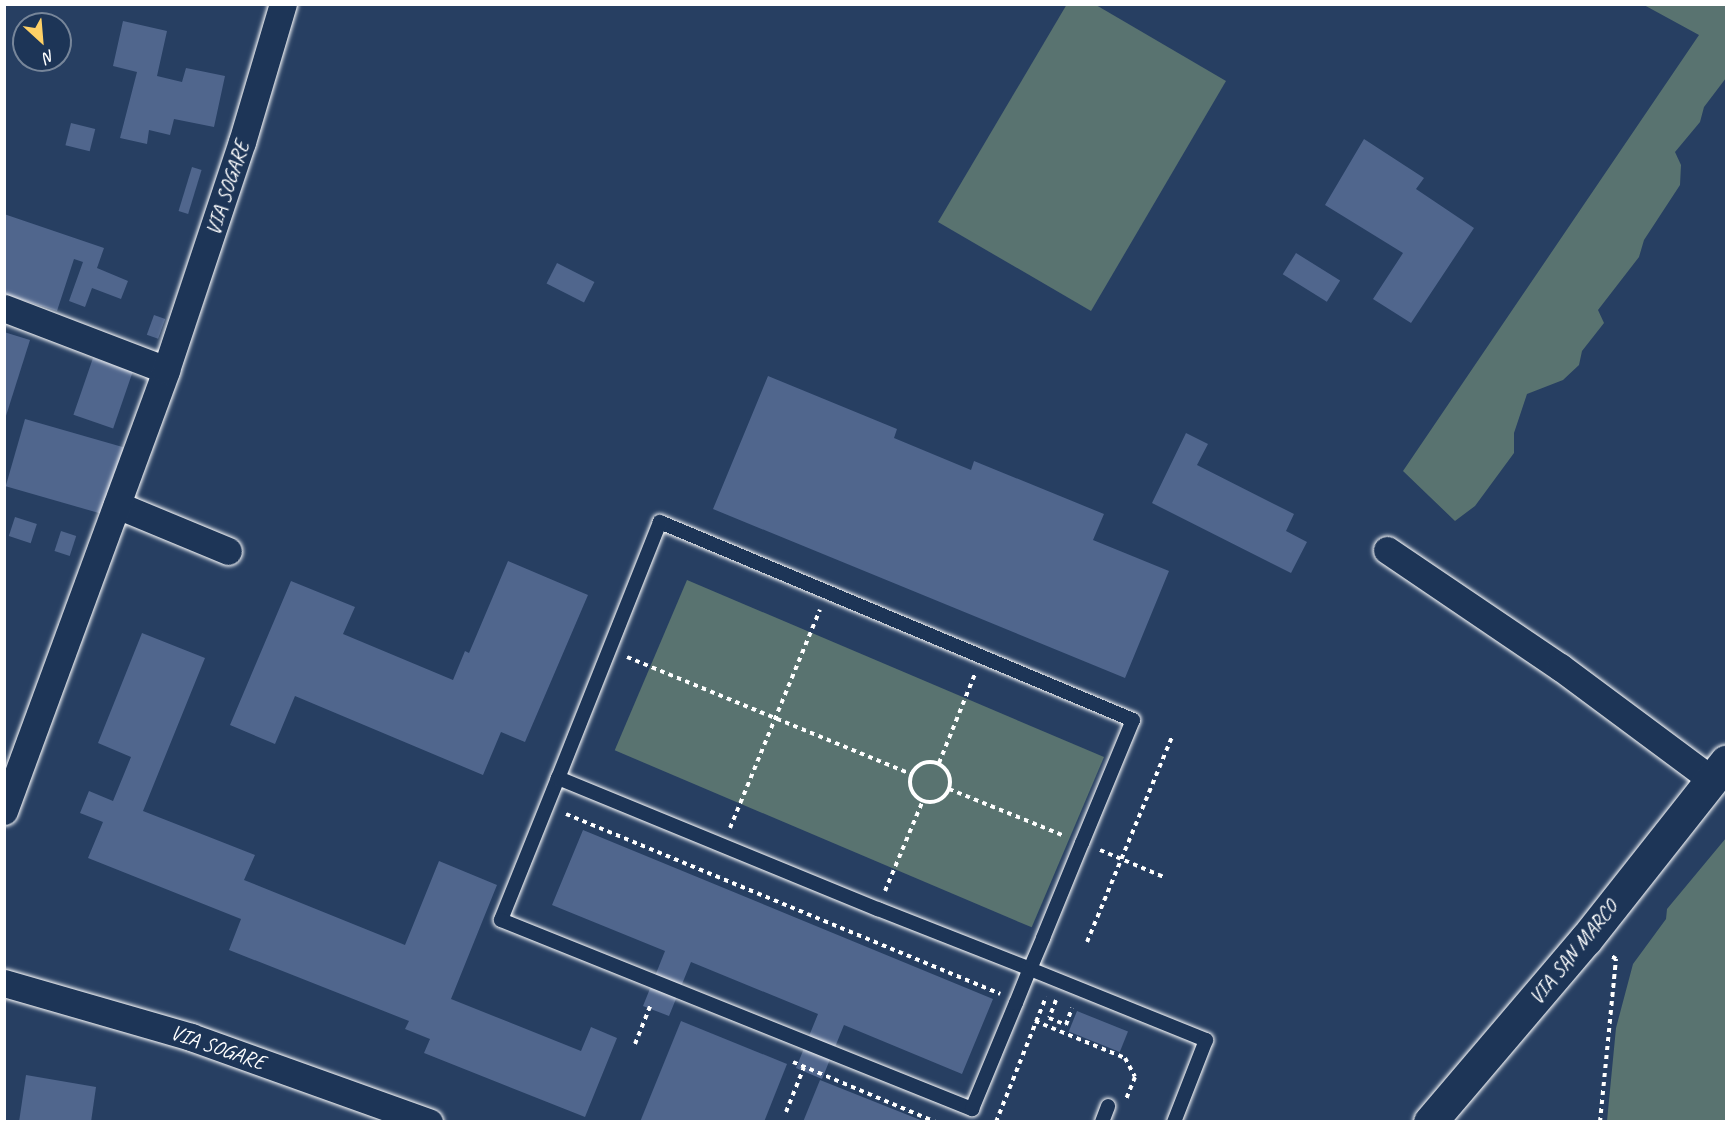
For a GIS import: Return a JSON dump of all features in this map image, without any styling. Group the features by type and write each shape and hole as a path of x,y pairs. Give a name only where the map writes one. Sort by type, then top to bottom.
{"main road":[{"name":"VIA SAN MARCO","path":"1430,1122 1586,939 1719,771"}],"street":[{"name":"VIA SOGARE","path":"4,811 166,370 242,142 283,4"},
{"path":"4,308 166,370"},
{"path":"117,505 228,551"},
{"name":"VIA SAN MARCO","path":"1387,550 1719,771"},
{"name":"VIA SOGARE","path":"4,983 191,1037 429,1122"}],"lane":[{"path":"660,522 826,592 1133,720 972,1108 501,920 660,522"},
{"path":"558,778 1206,1040 1174,1122"},
{"path":"1102,1122 1108,1106"}],"path":[{"path":"730,829 777,718 826,592"},
{"path":"624,655 911,774"},
{"path":"939,763 982,657"},
{"path":"1087,942 1172,737"},
{"path":"922,763 939,763 950,777 949,789 939,800 923,800 914,794 910,786 911,774 922,763"},
{"path":"949,789 1164,878"},
{"path":"884,892 923,800"},
{"path":"556,811 1004,997"},
{"path":"1600,1122 1616,959 1602,949"},
{"path":"995,1122 1047,995 1083,1010"},
{"path":"995,1122 1044,996 1054,1000 1064,1004 1074,1008 1066,1025 1049,1018 1053,1008 1057,999"},
{"path":"640,1000 662,1009"},
{"path":"635,1044 651,1004"},
{"path":"1034,1021 1125,1058 1135,1077 1125,1103"},
{"path":"782,1058 936,1122"},
{"path":"786,1112 804,1067"}],"green space":[{"path":"1067,4 1096,5 1226,81 1091,311 938,222"},
{"path":"1644,5 1726,5 1726,78 1704,107 1700,122 1675,152 1681,165 1680,185 1644,240 1639,257 1598,310 1604,323 1582,351 1579,365 1563,380 1527,394 1514,433 1514,453 1475,506 1455,521 1403,471 1699,35"},
{"path":"687,580 1104,757 1032,927 615,750"},
{"path":"1726,838 1726,1121 1607,1121 1616,1028 1633,964 1666,919 1667,909"}],"building":[{"path":"123,21 167,31 157,76 182,82 186,68 225,76 214,127 174,119 170,135 149,130 147,144 120,138 137,72 113,66"},
{"path":"71,123 95,129 90,151 65,145"},
{"path":"1364,139 1424,178 1416,189 1474,228 1411,323 1373,299 1403,253 1325,205"},
{"path":"192,167 202,170 188,214 179,211"},
{"path":"4,214 104,248 97,268 128,281 121,299 92,288 85,307 69,301 83,262 74,259 57,311 4,294"},
{"path":"1296,253 1340,281 1327,302 1283,274"},
{"path":"557,263 594,282 584,303 547,283"},
{"path":"154,315 165,319 158,339 147,335"},
{"path":"4,332 30,340 5,419 4,419"},
{"path":"93,358 133,372 113,428 73,415"},
{"path":"768,376 897,429 894,438 971,470 974,461 1104,514 1093,540 1169,571 1125,678 713,509"},
{"path":"25,419 127,448 108,516 6,486"},
{"path":"1186,433 1208,444 1197,465 1294,514 1286,531 1307,542 1291,573 1152,503"},
{"path":"15,517 37,524 31,543 9,536"},
{"path":"61,531 76,536 70,556 55,551"},
{"path":"508,561 588,595 525,742 501,732 483,775 295,696 275,744 230,725 291,581 355,607 343,634 453,680 465,651 469,653"},
{"path":"142,633 205,658 143,811 255,855 244,880 405,945 439,861 497,885 451,999 581,1051 591,1027 617,1038 585,1117 424,1053 430,1039 405,1029 409,1021 229,950 241,919 88,858 103,822 80,813 89,791 113,801 131,757 98,743"},
{"path":"583,830 993,999 962,1074 844,1025 822,1079 796,1068 818,1014 691,962 669,1016 643,1006 665,951 552,905"},
{"path":"1077,1011 1128,1032 1120,1052 1069,1031"},
{"path":"681,1021 787,1064 764,1122 640,1122"},
{"path":"26,1075 96,1087 91,1122 19,1122"},
{"path":"820,1080 923,1121 923,1122 803,1122"}]}
